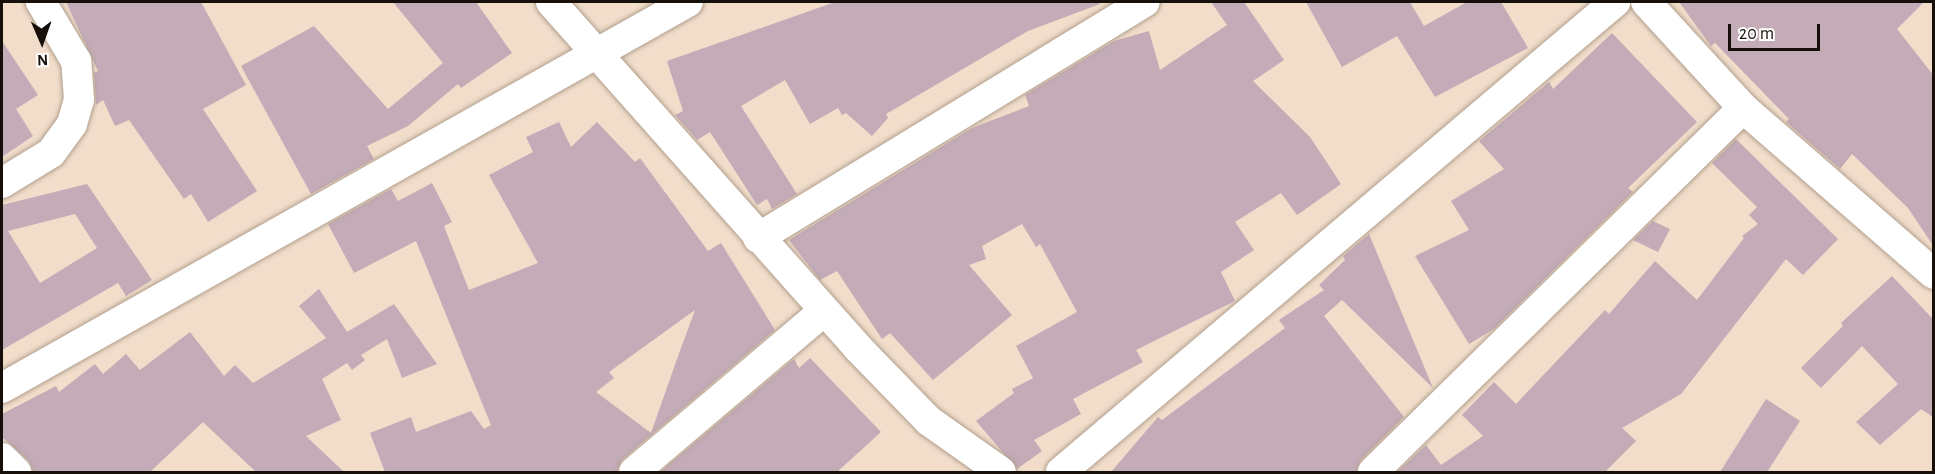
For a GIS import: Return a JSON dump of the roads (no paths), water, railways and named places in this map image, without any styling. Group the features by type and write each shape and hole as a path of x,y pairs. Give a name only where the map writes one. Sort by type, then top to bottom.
{"street":[{"path":"2,183 51,153 72,124 79,100 76,61 41,2"},
{"path":"551,2 758,238 929,421 1001,472"},
{"path":"2,388 688,2"},
{"path":"758,238 1145,2"},
{"path":"1061,472 1615,2"},
{"path":"1646,2 1743,108 1934,274"},
{"path":"1373,472 1743,108"},
{"path":"634,472 824,311"},
{"path":"2,458 16,472"}]}
